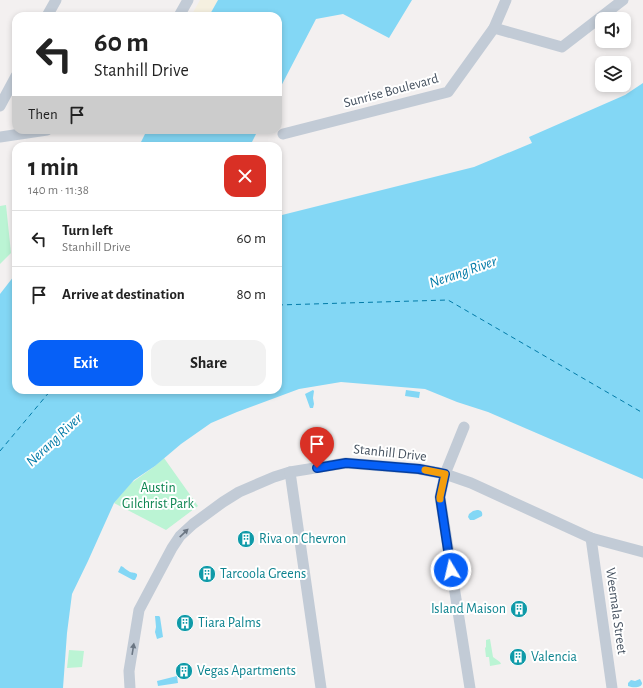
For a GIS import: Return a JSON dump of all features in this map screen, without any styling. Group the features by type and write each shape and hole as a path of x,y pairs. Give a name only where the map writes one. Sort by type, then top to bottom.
{"street":[{"path":"49,12 56,0"},
{"path":"181,12 188,0"},
{"name":"Sunrise Boulevard","path":"283,134 448,92 494,28 506,0"},
{"path":"494,28 562,47 623,0"},
{"path":"0,106 12,84"},
{"path":"0,137 20,134"},
{"path":"464,427 445,474 440,497 470,688"},
{"name":"Stanhill Drive","path":"130,688 129,671 139,610 180,536 193,524 239,492 290,472 346,463 419,469 445,474 471,483 591,538 643,552"},
{"path":"290,472 321,688"},
{"name":"Weemala Street","path":"591,538 612,688"}],"green space":[{"path":"6,205 11,253 0,264 0,206"},
{"name":"Austin Gilchrist Park","path":"164,458 198,506 166,530 114,503 130,484"},
{"path":"490,639 493,657 501,664 490,666 489,657 486,657 486,640"},
{"path":"69,650 84,651 82,667 67,668"}],"sand":[{"path":"200,0 218,0 211,12 193,12"}],"water":[{"path":"218,0 412,0 389,38 343,14 316,19 282,84 282,12 211,12"},
{"name":"Nerang River","path":"643,83 643,479 488,412 457,402 425,389 341,382 299,389 211,423 181,444 155,466 134,480 114,503 72,594 67,633 63,688 0,688 0,294 12,279 12,394 282,394 282,215 474,167 532,143 529,137 625,95"},
{"path":"145,134 256,134 252,142 141,142"},
{"path":"313,390 314,404 313,408 310,408 305,394"},
{"path":"406,390 420,392 419,398 405,396"},
{"path":"480,510 482,516 474,520 470,520 468,517 469,514"},
{"path":"121,566 130,572 137,574 135,580 118,572"},
{"path":"155,616 160,617 163,637 157,639 155,632"},
{"path":"177,676 178,683 158,686 157,681"},
{"path":"640,679 642,683 641,686 628,686 628,683 631,680 635,681"}],"ferry route":[{"path":"282,305 448,300 643,413"},
{"path":"0,451 48,394"}],"slow traffic":[{"path":"425,470 445,474 440,499"}],"place":[{"name":"Riva on Chevron","path":"246,539"},
{"name":"Tarcoola Greens","path":"207,574"},
{"name":"Island Maison","path":"519,609"},
{"name":"Tiara Palms","path":"185,623"},
{"name":"Valencia","path":"518,657"},
{"name":"Vegas Apartments","path":"184,671"}],"route":[{"path":"317,468 346,463 419,469 445,474 440,497 451,570"}]}
